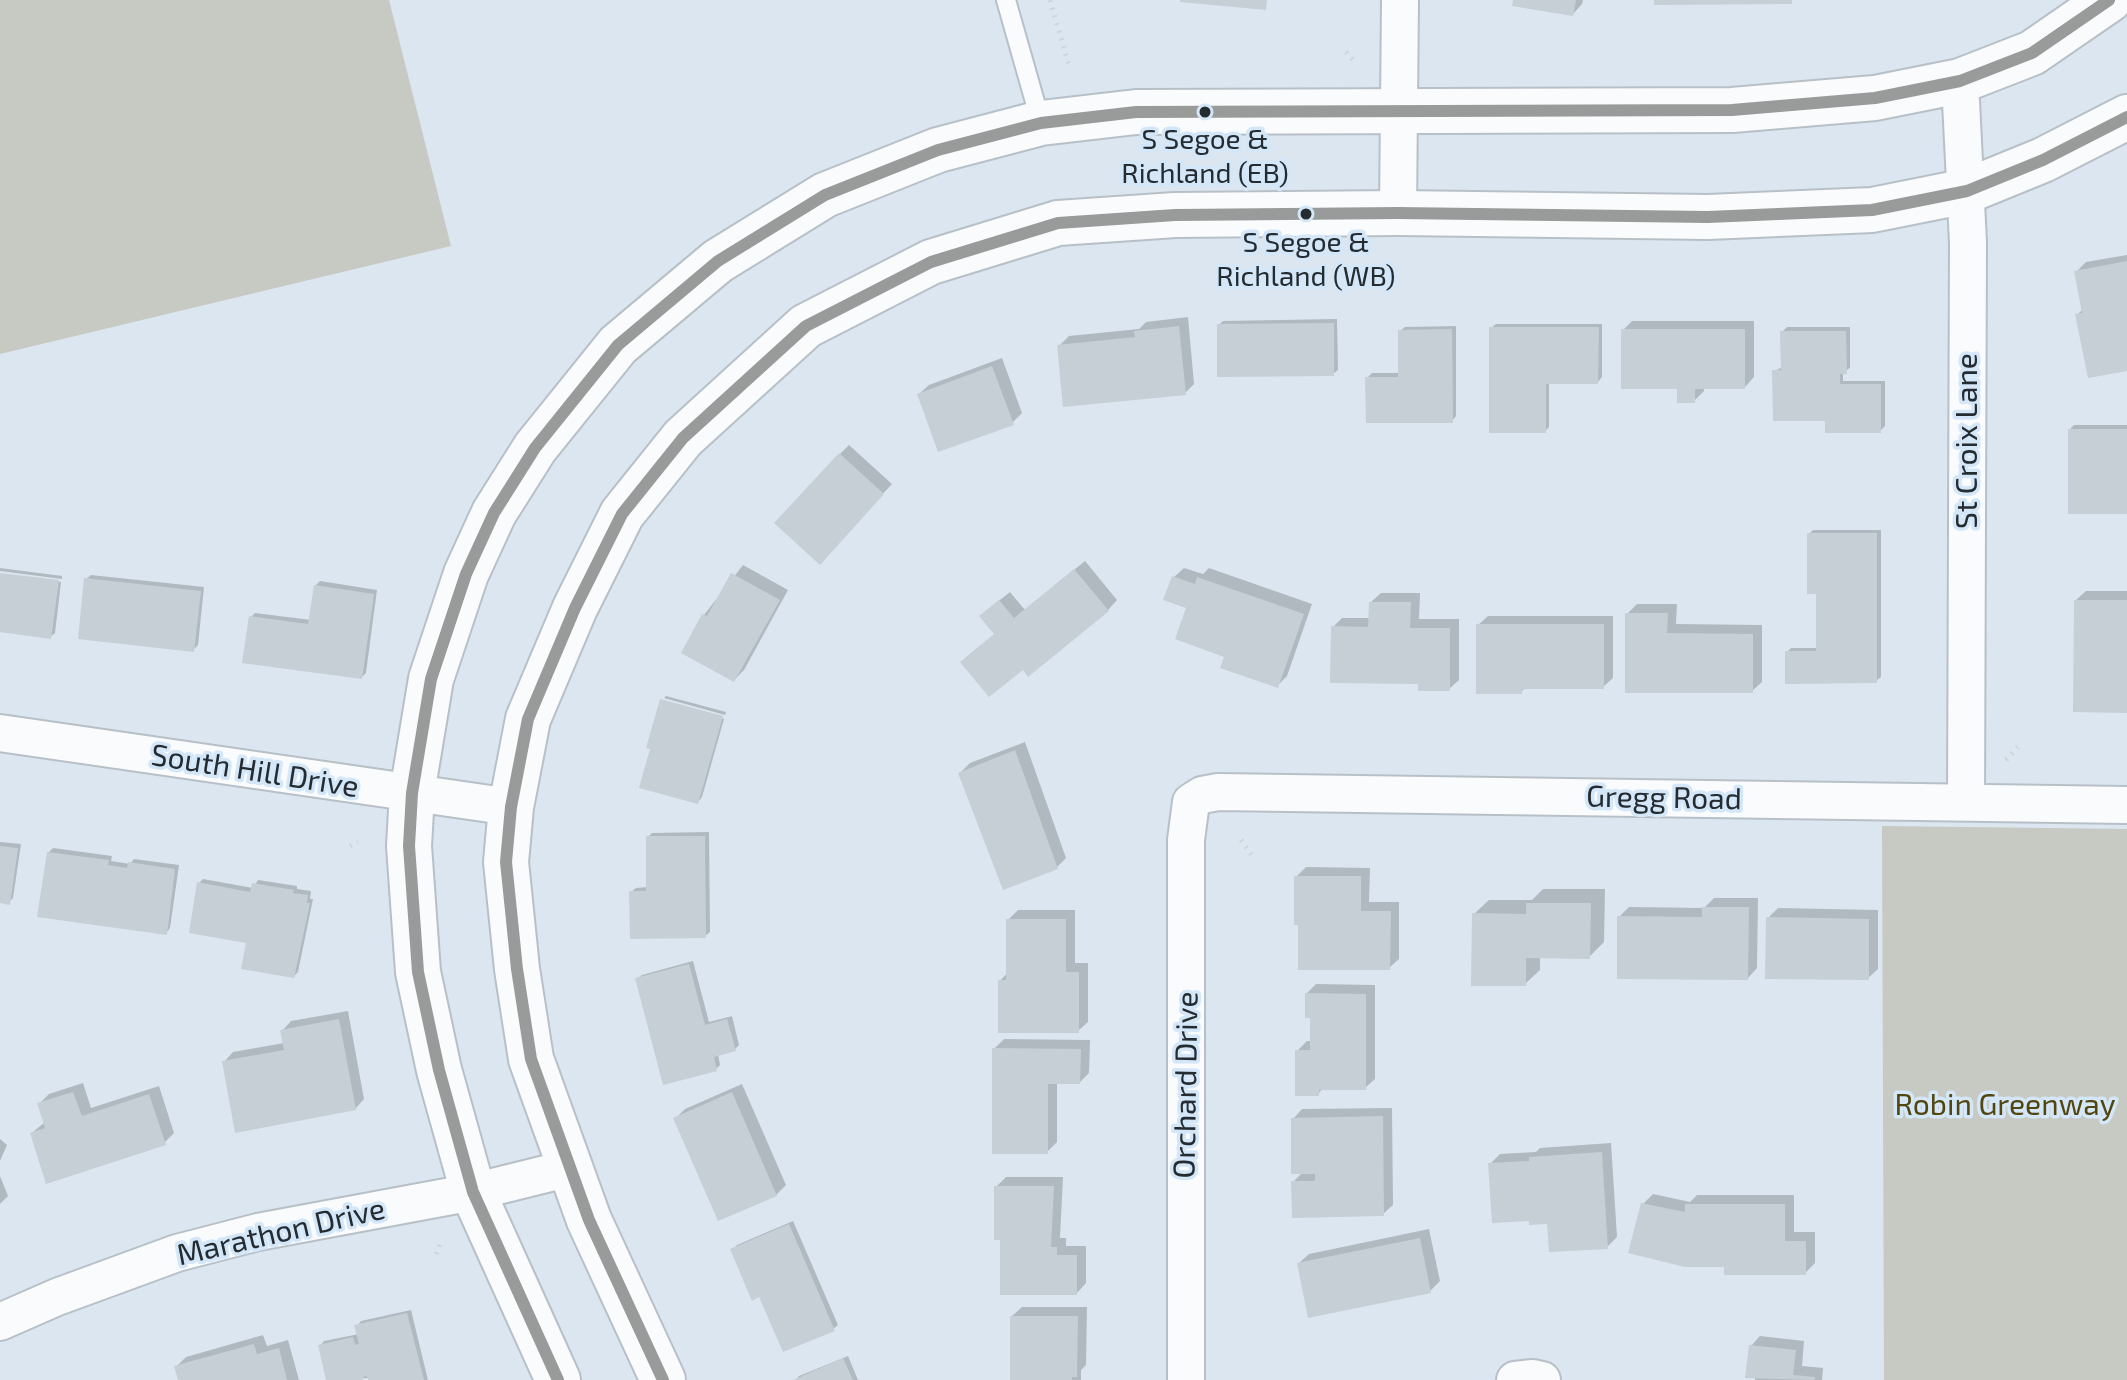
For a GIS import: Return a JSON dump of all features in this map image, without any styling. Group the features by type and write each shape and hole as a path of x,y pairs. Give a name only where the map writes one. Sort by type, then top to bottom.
{"street":[{"path":"1398,213 1400,0"},
{"path":"558,1380 473,1192 439,1070 418,972 409,846 412,793 431,679 466,574 494,513 535,448 618,345 718,261 825,195 938,150 1041,123 1136,112 1732,110 1875,98 1960,81 2032,53 2109,0"},
{"name":"St Croix Lane","path":"1960,81 1967,191 1966,801"},
{"path":"663,1380 589,1220 531,1059 517,969 506,862 511,807 528,719 575,608 622,514 683,438 806,326 931,262 1058,223 1175,215 1398,213 1708,217 1872,210 1967,191 2043,160 2127,117"},
{"name":"South Hill Drive","path":"0,733 511,807"},
{"name":"Gregg Road","path":"1202,795 1218,792 2127,805"},
{"name":"Orchard Drive","path":"1186,1380 1186,840 1191,802 1202,795"},
{"name":"Marathon Drive","path":"0,1322 57,1297 177,1253 258,1232 473,1192 570,1168"},
{"path":"1515,1380 1542,1380"}],"lane":[{"path":"1006,0 1041,123"}],"path":[{"path":"1050,0 1070,69"},
{"path":"1346,52 1354,61"},
{"path":"2006,760 2018,747"},
{"path":"1241,840 1252,855"},
{"path":"350,846 358,842"},
{"path":"436,1254 441,1242"}],"green space":[{"path":"0,0 389,0 451,246 0,354"},
{"name":"Robin Greenway","path":"1882,826 2127,829 2127,1380 1884,1380"}],"building":[{"path":"1180,0 1267,0 1266,10"},
{"path":"1513,0 1576,0 1573,16 1512,6"},
{"path":"1654,0 1792,0 1792,4 1654,5"},
{"path":"2127,261 2127,371 2088,378 2075,314 2082,313 2074,271"},
{"path":"1334,323 1334,376 1217,377 1217,324"},
{"path":"1179,326 1186,395 1063,407 1057,345 1135,337 1134,331"},
{"path":"1489,327 1599,327 1598,384 1546,384 1546,433 1489,433"},
{"path":"1452,329 1453,423 1366,423 1365,377 1398,377 1398,330"},
{"path":"1621,329 1745,329 1745,389 1695,389 1695,403 1677,403 1677,389 1621,389"},
{"path":"1780,331 1846,331 1847,374 1840,374 1840,384 1881,384 1881,433 1825,433 1825,421 1773,421 1772,370 1781,370"},
{"path":"992,366 1014,425 938,452 917,394"},
{"path":"2068,429 2127,429 2127,514 2068,514"},
{"path":"839,453 884,494 820,565 774,523"},
{"path":"1807,533 1877,533 1877,683 1785,684 1785,651 1816,651 1816,594 1807,594"},
{"path":"1074,569 1109,611 1028,677 1023,670 989,697 960,662 994,634 979,616 999,600 1014,618"},
{"path":"0,573 59,580 51,639 0,632"},
{"path":"731,573 780,600 734,682 681,653 702,614 707,616"},
{"path":"1172,576 1195,584 1197,577 1304,614 1278,688 1220,668 1224,657 1175,639 1186,608 1163,600"},
{"path":"84,578 201,591 194,652 78,639"},
{"path":"314,585 374,594 362,679 242,663 249,616 308,624"},
{"path":"2074,600 2127,600 2127,713 2073,712"},
{"path":"1369,602 1411,602 1410,628 1450,628 1450,691 1418,691 1418,684 1330,683 1331,626 1368,627"},
{"path":"1625,613 1668,613 1667,633 1753,634 1753,693 1625,693"},
{"path":"1476,624 1604,624 1604,689 1522,689 1522,694 1476,694"},
{"path":"660,699 723,716 698,804 639,788"},
{"path":"1015,750 1058,869 1003,890 958,773"},
{"path":"646,836 705,836 706,938 630,939 629,891 646,891"},
{"path":"0,846 18,848 10,905 0,903"},
{"path":"47,852 109,860 108,865 127,868 128,862 175,869 167,935 37,917"},
{"path":"1294,876 1361,876 1361,911 1391,911 1390,970 1298,970"},
{"path":"197,882 250,892 252,883 308,895 307,903 310,903 294,978 241,969 246,943 189,933"},
{"path":"1526,903 1591,903 1590,959 1526,958 1526,986 1471,986 1472,913 1526,914"},
{"path":"1702,907 1749,907 1748,980 1617,979 1617,916 1702,917"},
{"path":"1766,917 1869,919 1869,980 1765,979"},
{"path":"1006,919 1066,919 1066,972 1079,972 1079,1033 998,1033 998,980 1006,980"},
{"path":"689,964 705,1025 727,1019 736,1051 714,1057 717,1071 663,1085 635,978"},
{"path":"1305,993 1366,994 1366,1090 1319,1090 1319,1096 1295,1096 1295,1050 1310,1050 1310,1018 1305,1018"},
{"path":"339,1019 356,1110 235,1133 222,1061 284,1050 280,1030"},
{"path":"992,1048 1081,1049 1080,1084 1048,1084 1048,1154 992,1154"},
{"path":"73,1092 82,1116 149,1094 166,1145 46,1184 30,1133 45,1128 37,1103"},
{"path":"732,1092 777,1196 718,1221 673,1118"},
{"path":"1383,1116 1384,1216 1292,1218 1291,1181 1315,1181 1315,1174 1291,1174 1291,1118"},
{"path":"1602,1152 1608,1249 1549,1252 1547,1224 1529,1225 1529,1221 1492,1223 1488,1163"},
{"path":"994,1186 1054,1186 1051,1247 1057,1247 1057,1255 1077,1255 1077,1295 1000,1295 1000,1240 994,1240"},
{"path":"1641,1203 1685,1212 1685,1204 1785,1204 1785,1241 1806,1241 1806,1275 1724,1275 1724,1267 1685,1267 1628,1253"},
{"path":"789,1224 835,1331 783,1352 759,1297 752,1301 730,1249"},
{"path":"1420,1238 1431,1293 1308,1318 1297,1263"},
{"path":"407,1313 424,1380 368,1380 367,1376 363,1380 326,1380 318,1345 353,1337 355,1345 359,1344 354,1325"},
{"path":"1010,1316 1078,1316 1077,1377 1072,1377 1072,1380 1010,1380"},
{"path":"254,1344 257,1354 279,1348 287,1380 178,1380 174,1366"},
{"path":"1749,1345 1796,1350 1793,1375 1815,1377 1814,1380 1745,1378"},
{"path":"843,1358 853,1380 793,1380"}],"transit line":[{"path":"558,1380 473,1192 439,1070 418,972 409,846 412,793 431,679 466,574 494,513 535,448 618,345 718,261 825,195 938,150 1041,123 1136,112 1732,110 1875,98 1960,81 2032,53 2109,0"},
{"path":"663,1380 589,1220 531,1059 517,969 506,862 511,807 528,719 575,608 622,514 683,438 806,326 931,262 1058,223 1175,215 1398,213 1708,217 1872,210 1967,191 2043,160 2127,117"}],"place":[{"name":"S Segoe & Richland (EB)","path":"1205,112"},
{"name":"S Segoe & Richland (WB)","path":"1306,214"}]}
